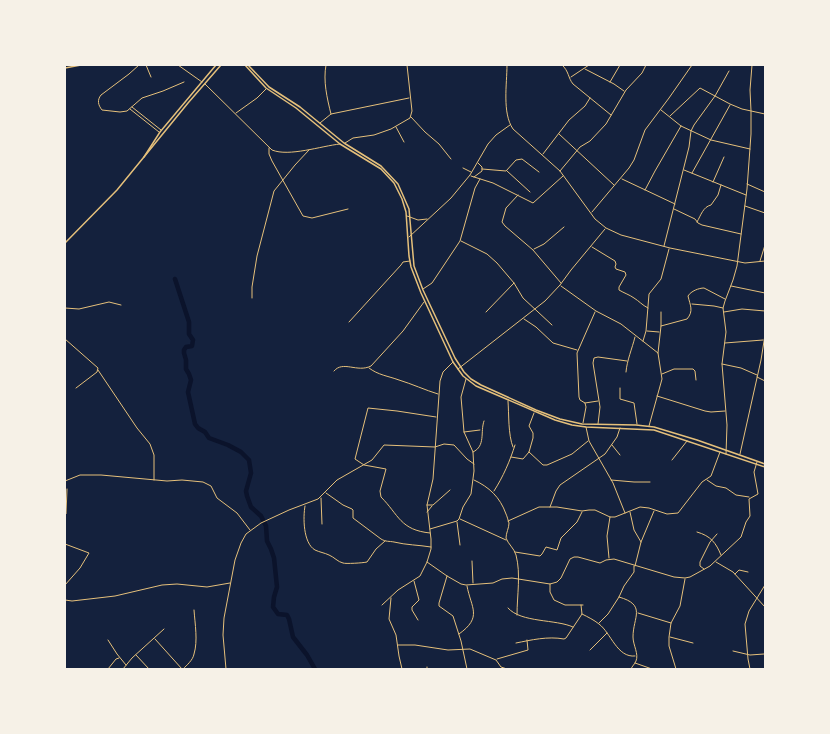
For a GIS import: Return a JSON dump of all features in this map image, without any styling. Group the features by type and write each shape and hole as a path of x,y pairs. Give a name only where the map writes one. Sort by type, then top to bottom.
{"main road":[{"path":"65,68 82,65"},
{"path":"142,160 151,144 161,131 216,65"},
{"path":"65,244 101,207 142,160 221,65"},
{"path":"245,65 266,88 296,108 340,144 376,166 390,177 405,206 410,261 416,282 453,362 466,379 481,388 563,423 586,427 648,428 726,454 765,465"},
{"path":"248,65 269,87 300,107 344,143 375,162 390,174 398,184 407,204 410,218 414,266 423,290 451,350 460,368 467,376 481,385 553,417 582,424 636,425 685,436 740,455 756,463"}],"street":[{"path":"139,65 101,95 99,99 100,107 106,111 124,112 130,109 142,98 184,82"},
{"path":"146,65 151,77"},
{"path":"178,65 202,82"},
{"path":"326,65 325,75 330,114"},
{"path":"344,143 353,138 374,135 396,127 411,117 410,84 407,65"},
{"path":"507,65 506,108 510,125 560,171 599,223 621,235 670,248 737,262 745,263 765,260"},
{"path":"562,65 569,73 573,84 612,115"},
{"path":"570,78 589,65"},
{"path":"610,82 620,65"},
{"path":"560,171 580,147 597,135 606,124 625,92 642,73 646,65"},
{"path":"592,213 634,160 645,130 692,65"},
{"path":"726,454 726,411 722,364 726,332 724,308 725,299 737,266 740,234 745,206 750,150 750,90 752,65"},
{"path":"585,69 625,92"},
{"path":"663,246 689,147 691,131 715,96 729,71"},
{"path":"204,84 270,148 275,151 309,150 340,144"},
{"path":"236,114 257,98 266,88"},
{"path":"670,116 699,88 730,104 765,114"},
{"path":"320,124 330,114 410,98"},
{"path":"543,155 568,120 585,106 590,98"},
{"path":"692,173 730,104"},
{"path":"132,107 161,131"},
{"path":"130,109 161,131"},
{"path":"661,109 681,126 691,131 711,140 750,150"},
{"path":"411,117 425,132 440,144 451,159"},
{"path":"408,238 446,203 470,175 488,144 496,135 510,125"},
{"path":"645,190 654,171 681,126"},
{"path":"396,127 404,142"},
{"path":"559,134 614,185"},
{"path":"270,148 269,154 304,216 312,218 348,209"},
{"path":"252,298 252,287 271,197 282,179 309,150"},
{"path":"713,182 724,157"},
{"path":"506,171 516,160 522,159 539,172"},
{"path":"477,162 481,165 482,169"},
{"path":"463,168 472,172"},
{"path":"482,169 506,171 530,192"},
{"path":"474,177 482,169"},
{"path":"683,170 746,195"},
{"path":"470,175 534,202 563,175"},
{"path":"423,290 432,283 460,241 475,188 480,178"},
{"path":"621,178 675,204"},
{"path":"747,184 765,192"},
{"path":"697,222 704,210 711,205 718,195 721,185"},
{"path":"518,195 506,208 502,222 533,250 561,283"},
{"path":"745,206 765,213"},
{"path":"673,209 695,219 697,222 702,224 740,234"},
{"path":"407,216 418,220 428,219"},
{"path":"533,250 544,244 564,226"},
{"path":"458,370 535,309 560,285 578,260 592,246 606,228"},
{"path":"460,241 487,254 497,263 514,283 523,298 552,325"},
{"path":"760,261 765,245"},
{"path":"592,246 615,261 616,269 625,272 626,275 618,287 619,290 633,297 648,308"},
{"path":"643,342 646,331 649,294 661,279 670,248"},
{"path":"349,322 401,265 410,261"},
{"path":"486,312 514,283"},
{"path":"560,285 596,311 621,324 658,353"},
{"path":"731,286 765,293"},
{"path":"661,326 687,319 691,311 692,304 688,298 689,294 702,288 708,289 725,299"},
{"path":"65,308 79,309 109,302 121,305"},
{"path":"334,371 336,368 341,366 361,369 368,367 375,362 425,302"},
{"path":"692,304 724,308"},
{"path":"724,312 742,309 765,312"},
{"path":"596,311 578,350 577,363 580,400 585,403 598,400"},
{"path":"648,428 662,379 658,353 661,312"},
{"path":"523,319 553,343 578,350"},
{"path":"646,331 660,332"},
{"path":"740,455 765,335"},
{"path":"626,372 627,361 631,354 635,336"},
{"path":"65,339 96,366 150,444 154,455 154,480"},
{"path":"724,343 764,340"},
{"path":"598,425 600,411 594,358 598,357 627,361"},
{"path":"761,360 765,361"},
{"path":"382,604 391,598 398,590 420,576 427,562 431,547 427,505 431,488 438,394 442,374 453,362"},
{"path":"722,364 741,368 765,381"},
{"path":"368,367 382,375 399,380 422,390 438,394"},
{"path":"662,374 674,369 693,369 696,380"},
{"path":"76,388 98,370"},
{"path":"429,529 457,521 471,494 474,480 473,452 464,432 461,397 466,379"},
{"path":"620,388 620,399 634,403 637,420 636,425"},
{"path":"657,396 705,411 726,411"},
{"path":"508,400 511,430 510,438 514,448"},
{"path":"582,424 586,407 585,403"},
{"path":"430,533 414,530 405,525 381,496 380,491 386,469 364,465 355,459 368,408 437,417"},
{"path":"511,457 523,459 529,452 533,433 530,426 535,412"},
{"path":"473,452 479,448 482,442 481,430 484,421"},
{"path":"586,427 589,441 611,480 626,513"},
{"path":"550,508 556,491 560,485 605,454 617,437 620,428"},
{"path":"464,432 481,430"},
{"path":"529,452 543,465 547,465 572,454 589,441"},
{"path":"672,460 688,441"},
{"path":"226,669 223,635 224,618 230,583 236,560 241,543 246,534 267,520 321,498 337,480 372,460 384,445 435,447 444,444 454,444 467,459 474,464"},
{"path":"612,444 620,455"},
{"path":"493,492 499,483 515,445"},
{"path":"508,521 535,508 570,509 582,511 595,510 610,517 615,517 640,507 649,508 666,514 678,513 702,482 711,476 720,452"},
{"path":"706,479 716,486 726,488 736,495 750,498 758,494 754,472 756,463"},
{"path":"65,481 80,475 88,475 139,477 154,480 192,480 208,483 217,498 237,513 251,530"},
{"path":"474,480 493,492 502,504 509,524 506,536 507,541 515,552 518,578 517,615"},
{"path":"611,480 650,482"},
{"path":"65,514 68,489"},
{"path":"427,512 450,490"},
{"path":"325,492 338,502 352,509 353,518 385,542 431,547"},
{"path":"321,498 322,524"},
{"path":"427,562 447,576 461,584 467,585 488,583 507,578 518,578 550,584 562,578 570,559 578,557 600,563 609,559 674,577 685,578 704,570 715,562 741,537 746,522 750,516 748,500 750,498"},
{"path":"305,505 305,529 310,546 317,551 332,556 345,564 367,562 376,549 385,542"},
{"path":"427,505 433,505"},
{"path":"599,624 619,598 624,586 634,572 641,542 654,510"},
{"path":"515,552 540,556 546,547 557,550 561,538 576,522 582,511"},
{"path":"630,511 634,530 641,542"},
{"path":"609,559 607,536 610,517"},
{"path":"459,519 507,541"},
{"path":"457,521 460,545"},
{"path":"698,532 712,539 718,547 721,556"},
{"path":"704,570 700,564 712,539 717,534"},
{"path":"65,544 89,553 80,568 65,585"},
{"path":"472,561 473,584"},
{"path":"715,562 734,574 765,606"},
{"path":"734,574 739,570 748,572"},
{"path":"447,576 439,606 453,616 464,649 467,669 464,669"},
{"path":"676,669 669,646 669,637 671,623 680,606 685,578"},
{"path":"414,581 419,600 412,607 412,610 418,620"},
{"path":"65,600 115,596 169,584 207,587 230,583"},
{"path":"516,643 528,640 556,638 564,639 582,614 582,605 564,604 554,600 550,592 550,584"},
{"path":"459,634 470,625 474,614 467,585"},
{"path":"750,669 747,654 745,624 749,611 765,585"},
{"path":"391,598 389,619 396,635 402,669"},
{"path":"619,598 629,601 637,613 633,636 636,656 635,663 630,669"},
{"path":"508,608 512,613 517,615 541,622 561,623 573,627"},
{"path":"154,638 183,669 192,659 194,654 194,610"},
{"path":"637,613 671,623"},
{"path":"582,614 599,624 608,633 622,652 632,657 636,656"},
{"path":"123,669 164,629"},
{"path":"590,650 608,633"},
{"path":"669,637 693,643"},
{"path":"108,640 126,665"},
{"path":"496,660 528,650 528,640"},
{"path":"398,645 415,645 448,650 466,648 496,660 501,667 507,669"},
{"path":"733,651 747,654 764,654"},
{"path":"136,655 149,669"},
{"path":"108,669 119,657"},
{"path":"635,663 652,669"}],"waterway":[{"path":"175,279 189,322 189,334 193,340 192,346 186,347 184,353 186,369 191,380 188,392 195,424 198,428 205,432 209,438 228,445 241,452 249,460 251,473 246,491 247,496 251,507 261,516 266,526 267,541 274,558 277,587 273,607 278,614 287,615 293,637 307,655 315,669"}]}
